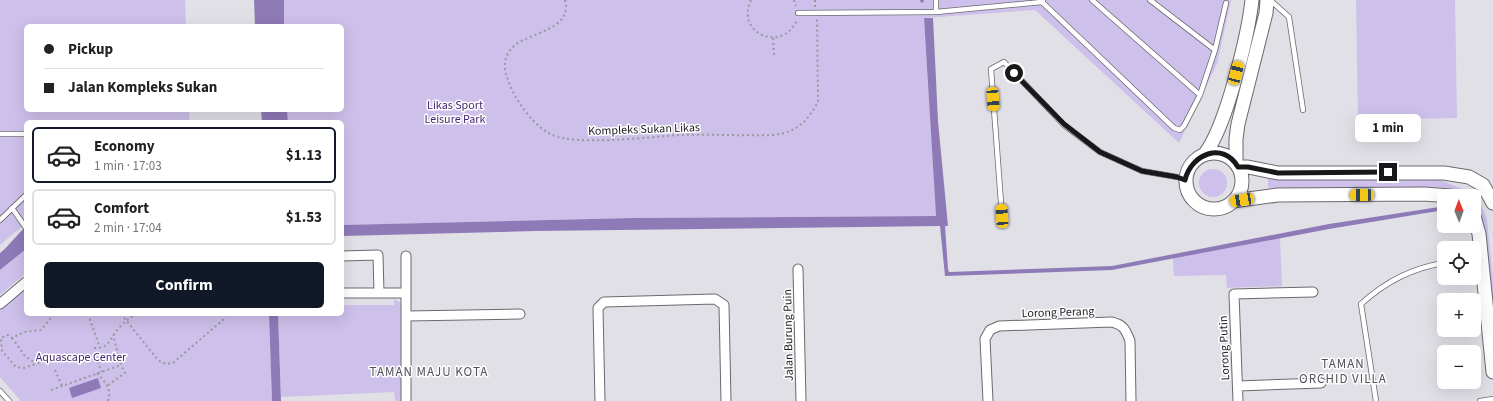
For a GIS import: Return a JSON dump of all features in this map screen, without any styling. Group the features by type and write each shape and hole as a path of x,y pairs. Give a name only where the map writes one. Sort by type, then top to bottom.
{"main road":[{"path":"1204,155 1220,123 1233,85 1252,0"},
{"path":"1237,165 1236,139 1238,124 1266,13 1267,0"},
{"path":"1218,153 1231,159 1237,165 1242,176 1242,185 1239,194 1233,202 1225,207 1216,209 1207,208 1198,204 1191,198 1187,190 1185,180 1191,164 1204,155 1218,153"},
{"path":"1237,165 1278,173 1444,172 1469,177 1483,185 1493,203"},
{"path":"1233,202 1278,195 1437,195"},
{"path":"1481,281 1493,372"}],"street":[{"path":"344,256 378,255 379,293"},
{"path":"406,256 406,401"},
{"name":"Jalan Burung Puin","path":"798,269 801,401"},
{"path":"0,304 24,284"},
{"path":"344,294 406,292"},
{"name":"Lorong Putin","path":"1238,401 1234,294 1314,292"},
{"path":"600,401 598,308 604,302 716,299 724,305 726,401"},
{"path":"407,316 520,314"},
{"name":"Lorong Perang","path":"988,401 985,339 990,330 999,326 1111,322 1127,331 1130,341 1131,401"},
{"path":"1238,386 1320,383"}],"lane":[{"path":"936,0 936,12"},
{"path":"1092,0 1200,95"},
{"path":"1150,0 1215,50"},
{"path":"1270,0 1289,17 1303,110"},
{"path":"798,12 936,12 1043,1 1174,128 1180,130 1184,126 1200,95 1215,50 1224,1"},
{"path":"1002,216 991,69 1004,62 1064,124 1100,152 1142,171 1177,177 1185,180"},
{"path":"0,134 24,134"},
{"path":"0,220 24,197"},
{"path":"12,208 24,226"},
{"path":"1376,401 1361,304 1377,290 1398,276 1437,265"},
{"path":"0,391 9,401"},
{"path":"1480,401 1493,399"}],"path":[{"name":"Kompleks Sukan Likas","path":"565,0 567,7 562,18 554,27 514,46 505,57 504,69 514,96 533,119 552,135 569,139 681,135 773,135 788,133 799,127 811,114 818,102 816,11"},
{"path":"751,0 748,13 751,26 760,34 773,38 779,37 790,30"},
{"path":"773,38 774,55"},
{"path":"12,338 24,332 41,331 52,316"},
{"path":"89,316 100,348"},
{"path":"122,316 158,360 163,364 173,363 224,319 225,316"},
{"path":"94,348 100,348 108,344 113,335 126,320 133,316"},
{"path":"35,363 25,356 12,338 8,335 1,338 2,351 10,362 16,367 24,368 44,361"},
{"path":"108,385 125,373 121,365 113,335"},
{"path":"95,356 102,372"},
{"path":"51,390 121,365"},
{"path":"55,370 62,386"},
{"path":"97,373 108,385 108,401"}],"green space":[{"path":"0,0 185,0 186,24 24,24 24,112 189,112 190,120 24,120 24,225 0,245"},
{"name":"Likas Sport Leisure Park","path":"284,0 1231,0 1217,64 1179,143 1035,10 924,18 936,216 634,218 344,225 344,120 288,120 287,112 344,112 344,24 284,24"},
{"path":"1356,0 1455,0 1457,118 1358,120"},
{"path":"1213,169 1219,170 1223,173 1226,177 1226,189 1223,193 1219,196 1213,197 1207,196 1203,193 1200,189 1199,183 1200,177 1203,173 1207,170"},
{"path":"1268,177 1435,178 1462,189 1435,187 1268,188"},
{"path":"1481,205 1487,220 1493,279 1493,315 1485,230 1481,218"},
{"path":"1280,238 1282,286 1227,288 1226,275 1174,276 1173,258"},
{"path":"24,251 24,275 0,295 0,270"},
{"name":"Aquascape Center","path":"24,290 24,316 269,316 272,401 21,401 0,377 0,310"},
{"path":"394,299 400,302 402,306 401,401 395,401 394,392 281,397 278,316 344,316 344,305 394,305"}],"shaded area":[{"path":"254,0 284,0 284,24 255,24"},
{"path":"924,18 933,18 938,121 948,226 945,226 949,272 1112,266 1329,224 1437,207 1437,211 1329,229 1112,270 945,276 940,226 535,231 344,236 344,225 634,218 936,216"},
{"path":"261,112 287,112 288,120 262,120"},
{"path":"24,229 24,251 0,270 0,253"},
{"path":"269,316 278,316 281,401 272,401"},
{"path":"98,378 101,388 72,398 69,388"}],"district":[{"name":"TAMAN ORCHID VILLA","path":"1343,370"},
{"name":"TAMAN MAJU KOTA","path":"429,371"}],"route":[{"path":"1014,73 1064,124 1100,152 1142,171 1177,177 1185,180 1191,164 1197,159 1204,155 1218,153 1231,159 1238,167 1248,167 1278,173 1388,172"}]}
